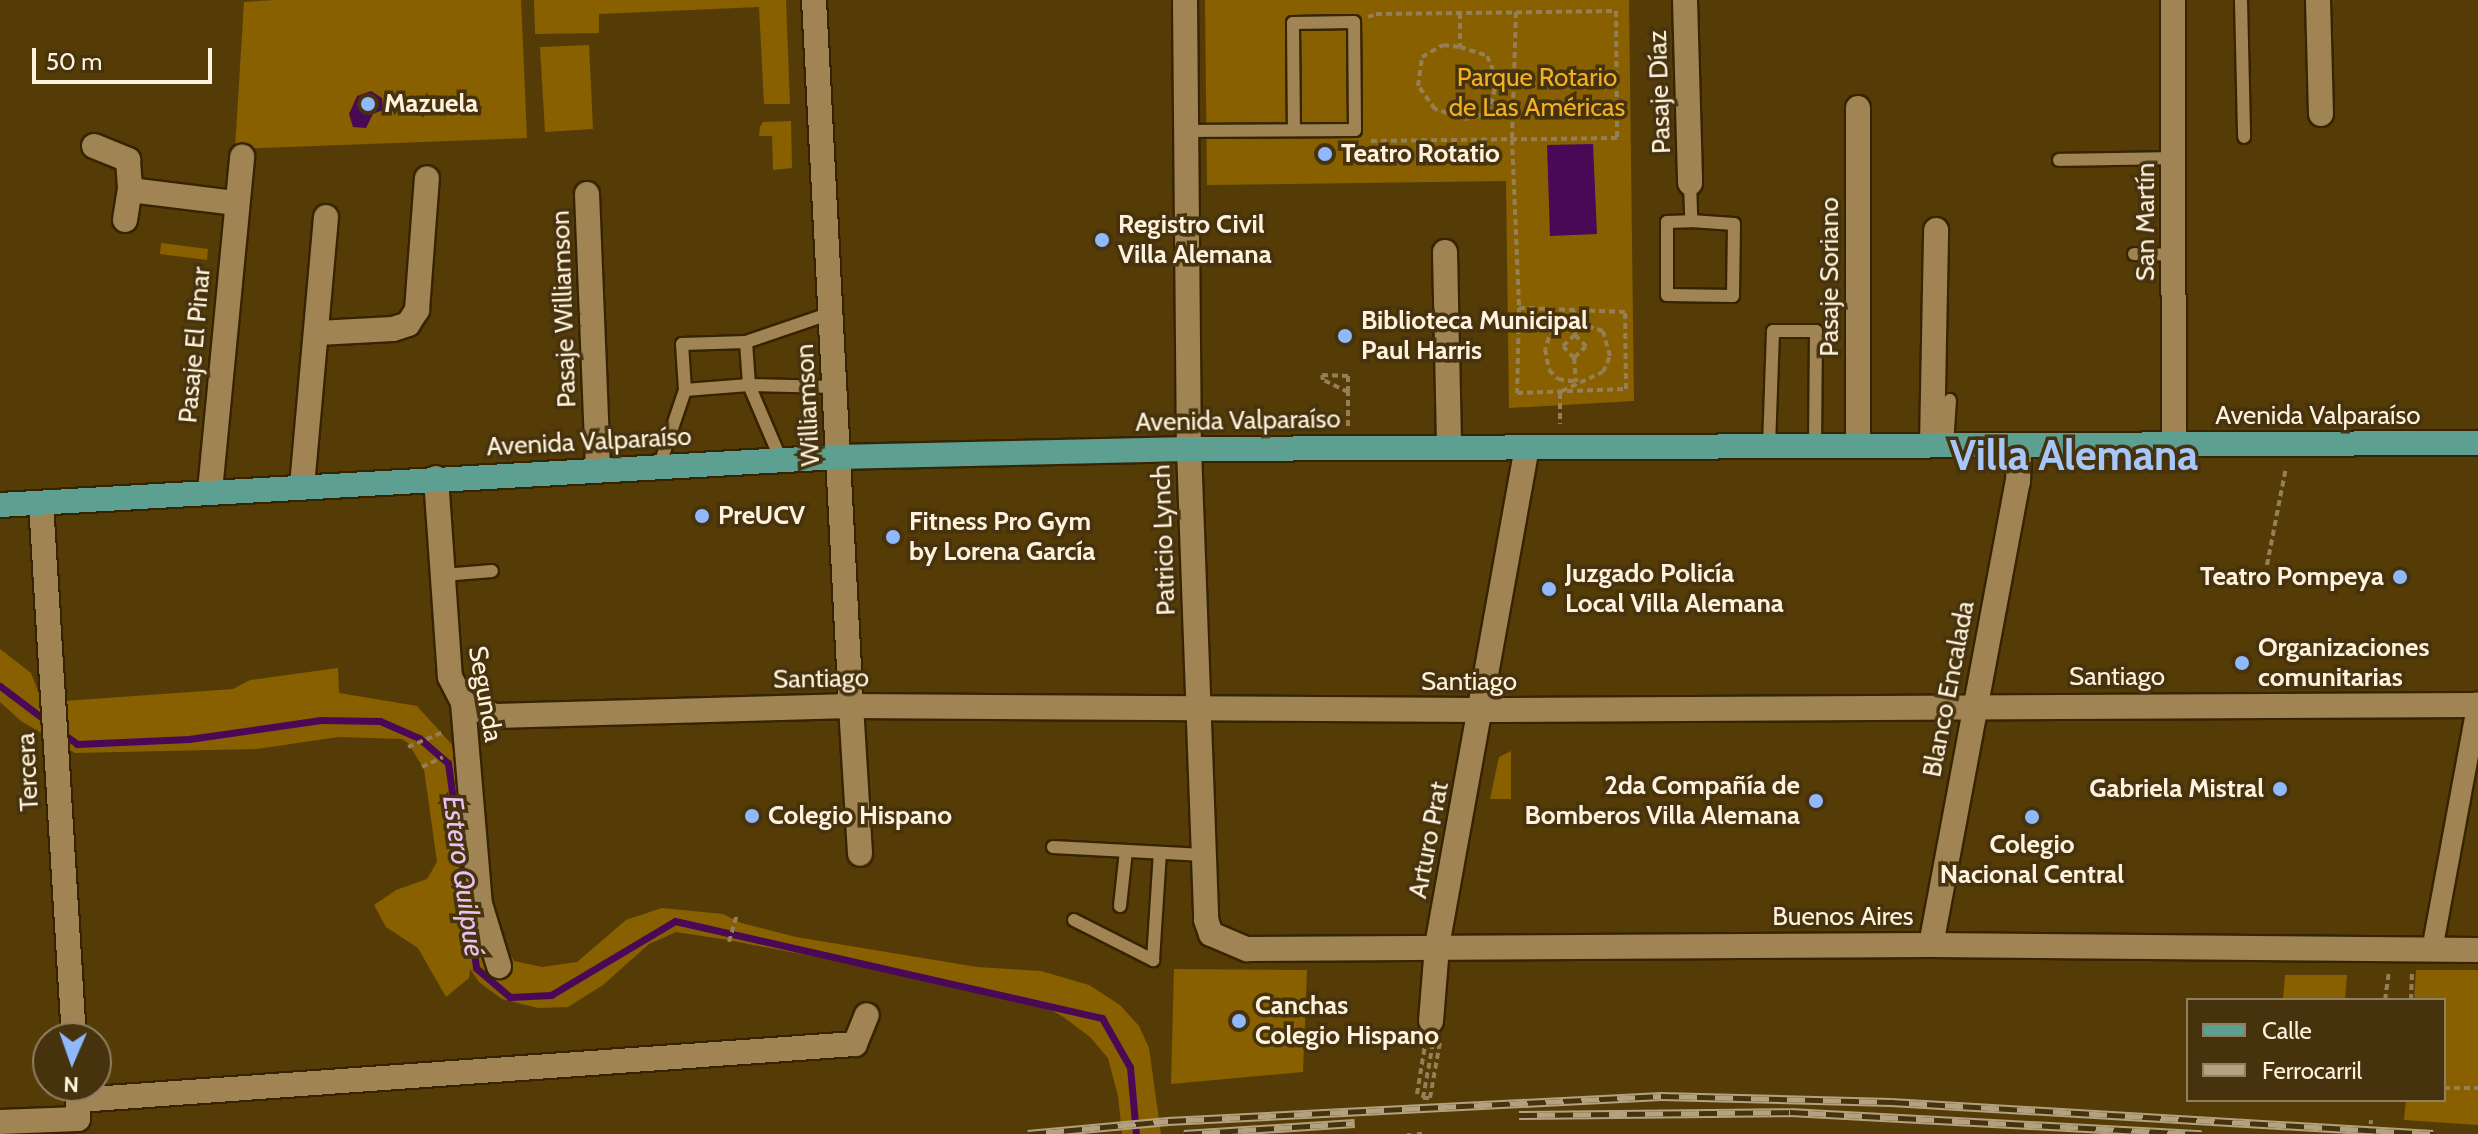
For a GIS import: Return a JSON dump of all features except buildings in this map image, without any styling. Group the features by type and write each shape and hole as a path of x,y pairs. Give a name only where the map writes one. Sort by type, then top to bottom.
{"main road":[{"name":"Avenida Valparaíso","path":"0,505 838,457 1189,449 2478,443"}],"street":[{"name":"Williamson","path":"814,0 860,854"},
{"name":"Patricio Lynch","path":"1185,0 1189,449 1206,920 1211,934"},
{"name":"Pasaje Díaz","path":"1685,0 1690,183"},
{"name":"San Martín","path":"2173,0 2174,444"},
{"path":"2318,0 2321,114"},
{"name":"Pasaje Soriano","path":"1858,108 1858,445"},
{"path":"94,146 128,160 130,190 125,220"},
{"name":"Pasaje El Pinar","path":"210,491 242,157"},
{"path":"318,333 393,329 408,324 417,310 427,178"},
{"path":"130,190 236,203"},
{"name":"Pasaje Williamson","path":"587,194 598,470"},
{"path":"302,486 326,217"},
{"path":"1936,230 1939,445"},
{"path":"1445,252 1449,447"},
{"name":"Blanco Encalada","path":"1931,945 2018,482 2019,445"},
{"name":"Arturo Prat","path":"1431,1030 1437,946 1527,447"},
{"name":"Segunda","path":"436,478 450,677 463,713 480,904 499,966"},
{"name":"Tercera","path":"41,503 54,762 73,1022"},
{"path":"2432,950 2478,704"},
{"name":"Santiago","path":"463,713 495,716 851,706 1482,710 2478,704"},
{"name":"Buenos Aires","path":"1211,934 1247,949 1931,945 2478,950"},
{"path":"112,1099 855,1044 867,1015"},
{"path":"0,1122 78,1102"}],"lane":[{"path":"2241,0 2244,137"},
{"path":"1186,131 1355,130 1354,22 1293,23 1294,130"},
{"path":"2059,160 2173,158"},
{"path":"1690,183 1691,221"},
{"path":"1691,221 1734,224 1733,296 1667,295 1667,222 1691,221"},
{"path":"2134,254 2173,255"},
{"path":"659,467 685,390 682,344 746,342 831,313"},
{"path":"1769,446 1773,331 1816,331 1815,445"},
{"path":"746,342 749,385 781,460"},
{"path":"685,390 749,385 834,387"},
{"path":"1939,445 1950,400"},
{"path":"443,575 492,571"},
{"path":"1053,847 1204,855"},
{"path":"1120,906 1126,851"},
{"path":"1074,920 1153,960 1160,853"}],"path":[{"path":"1354,22 1376,14 1616,11 1617,138 1370,141 1355,130"},
{"path":"1516,12 1512,139 1519,308 1517,393 1626,389 1625,312 1519,308"},
{"path":"1460,13 1460,47"},
{"path":"1443,45 1460,47 1487,56 1497,79 1491,106 1482,115 1466,119 1435,109 1423,98 1418,86 1422,57 1443,45"},
{"path":"1574,311 1575,335 1586,346 1574,358"},
{"path":"1560,392 1603,372 1610,356 1603,331 1561,318 1552,328 1545,349 1549,370 1558,379 1576,382"},
{"path":"1575,335 1563,346 1574,358 1576,382"},
{"path":"1347,448 1348,392 1348,376 1322,375 1323,380 1348,392"},
{"path":"1558,447 1560,392"},
{"path":"2267,565 2290,445"},
{"path":"408,747 463,713"},
{"path":"729,942 737,914"},
{"path":"2385,998 2390,968"},
{"path":"1417,1094 1431,1030 1444,1022 1430,1098 1423,1098 1431,1030"},
{"path":"2446,1088 2478,1088"},
{"path":"2370,1134 2371,1120"}],"green space":[{"path":"521,0 527,138 235,149 244,2"},
{"path":"534,0 786,0 790,104 764,104 759,7 599,14 599,33 535,34"},
{"name":"Parque Rotario de Las Américas","path":"1205,0 1629,0 1634,401 1509,408 1506,181 1207,185"},
{"path":"589,45 593,129 545,132 540,47"},
{"path":"791,121 792,168 773,170 772,136 759,136 760,127 763,122"},
{"path":"161,243 208,249 207,260 160,254"},
{"path":"0,649 31,673 38,691 50,702 233,689 250,680 338,668 339,693 417,706 465,759 486,914 514,961 542,967 577,962 626,920 662,908 723,914 741,923 796,937 977,967 1041,971 1089,985 1120,1005 1139,1026 1149,1048 1161,1134 1122,1134 1118,1096 1108,1058 1090,1037 1062,1016 1028,998 728,940 676,932 649,944 603,985 568,1007 538,1008 502,999 479,982 470,969 469,978 446,997 418,948 386,927 374,905 396,890 427,879 437,862 424,769 408,743 402,739 338,737 257,749 75,753 21,721 0,702"},
{"path":"1511,751 1511,799 1490,799 1499,757"},
{"name":"Canchas Colegio Hispano","path":"1174,969 1307,970 1303,1072 1171,1084"},
{"path":"2416,970 2478,970 2478,1125 2404,1120 2406,1102 2446,1102 2446,998 2414,998"},
{"path":"2285,975 2347,975 2345,998 2283,998"}],"shaded area":[{"name":"Mazuela","path":"371,91 382,98 383,110 373,114 366,128 353,127 349,114 357,96"},
{"path":"1593,144 1597,234 1550,236 1547,145"}],"waterway":[{"name":"Estero Quilpué","path":"0,686 49,723"},
{"name":"Estero Quilpué","path":"62,733 77,744 189,739 321,720 380,721 419,738 448,763 476,968 510,997 551,995 675,921 1102,1018 1130,1067 1136,1134"}],"railway":[{"path":"1028,1134 1168,1121 1661,1096 1891,1102 2433,1134"},
{"path":"1519,1115 1790,1112 2201,1134"},
{"path":"1184,1134 1355,1123"}],"place":[{"name":"Mazuela","path":"368,104"},
{"name":"Teatro Rotatio","path":"1325,154"},
{"name":"Registro Civil Villa Alemana","path":"1102,240"},
{"name":"Biblioteca Municipal Paul Harris","path":"1345,336"},
{"name":"PreUCV","path":"702,516"},
{"name":"Fitness Pro Gym by Lorena García","path":"893,537"},
{"name":"Teatro Pompeya","path":"2400,577"},
{"name":"Juzgado Policía Local Villa Alemana","path":"1549,589"},
{"name":"Organizaciones comunitarias","path":"2242,663"},
{"name":"Gabriela Mistral","path":"2280,789"},
{"name":"2da Compañía de Bomberos Villa Alemana","path":"1816,801"},
{"name":"Colegio Hispano","path":"752,816"},
{"name":"Colegio Nacional Central","path":"2032,817"},
{"name":"Canchas Colegio Hispano","path":"1239,1021"}],"district":[{"name":"Villa Alemana","path":"2074,455"}]}
